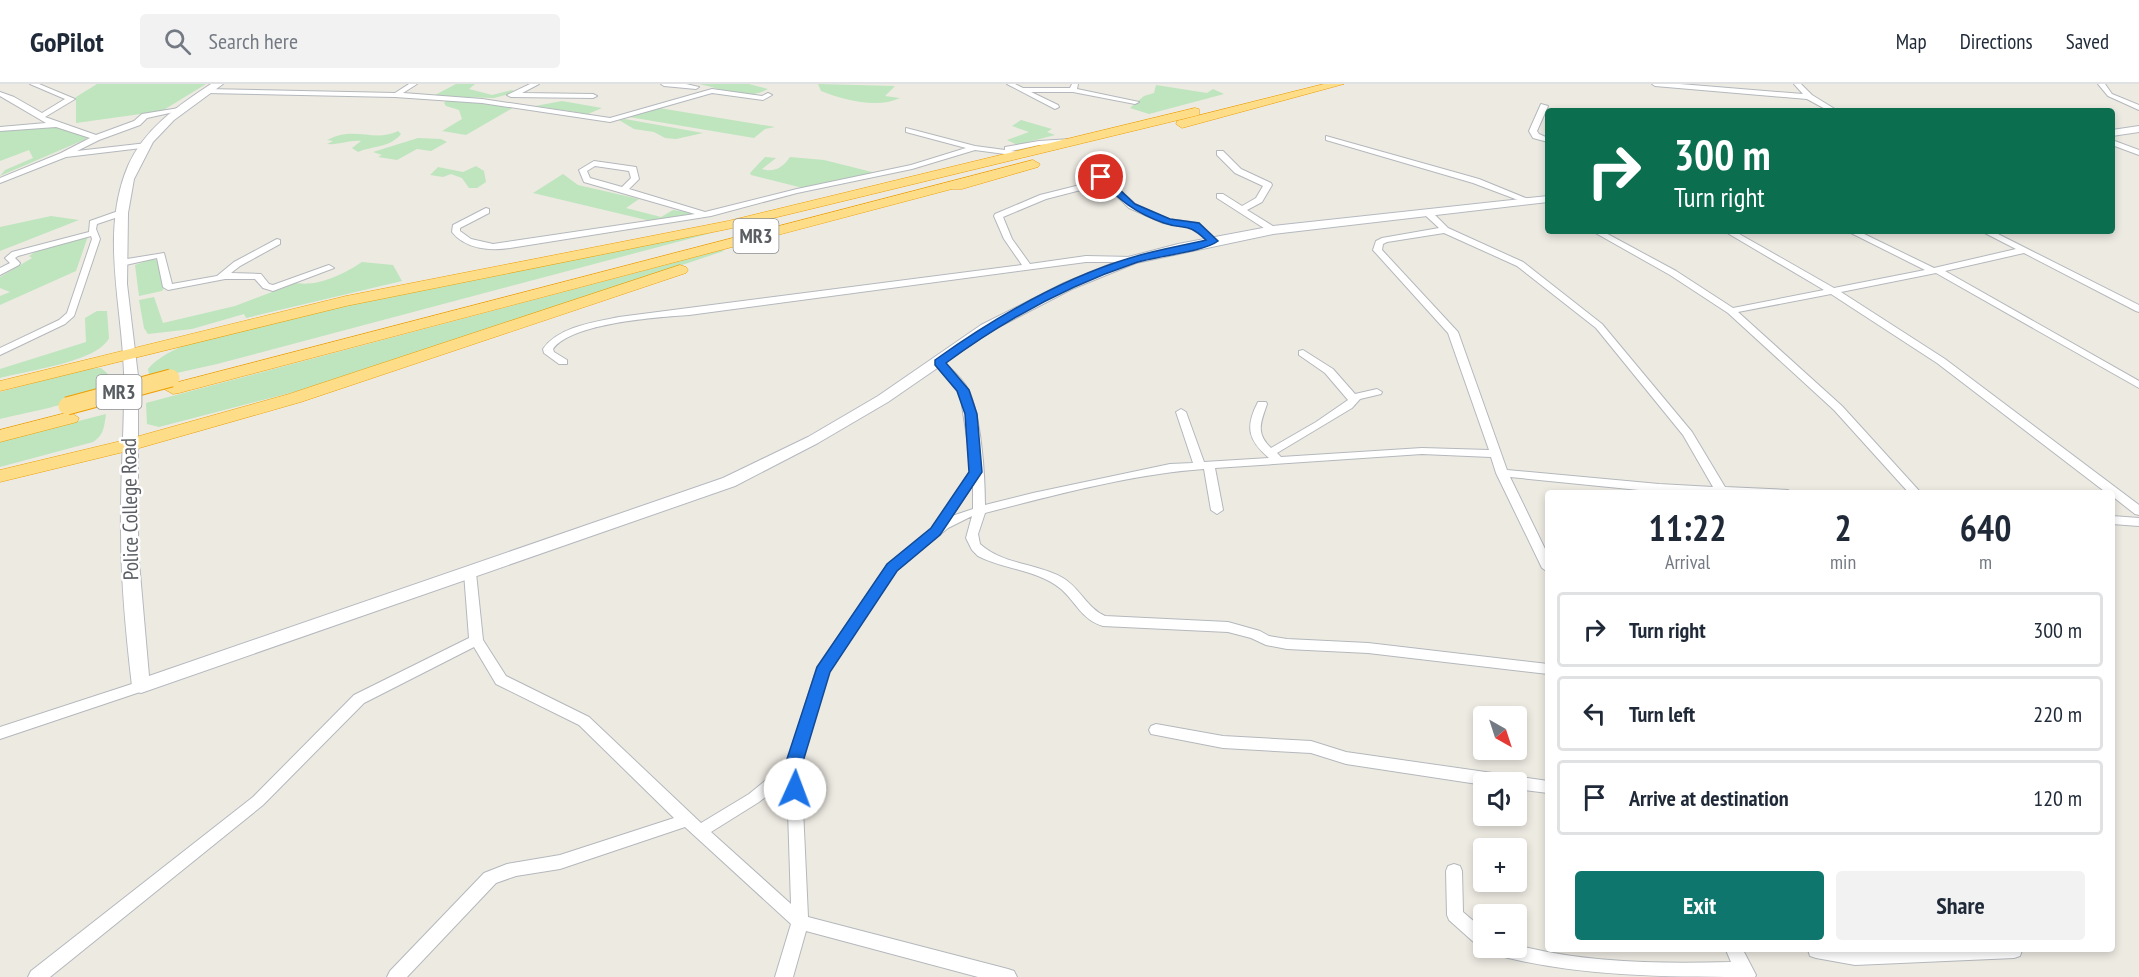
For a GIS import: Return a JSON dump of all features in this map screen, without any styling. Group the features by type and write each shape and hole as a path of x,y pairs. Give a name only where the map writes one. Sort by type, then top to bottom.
{"highway":[{"name":"MR3","path":"0,436 68,412 1307,84"},
{"name":"MR3","path":"172,384 1073,147 1338,84"},
{"path":"0,476 129,445 295,398 674,271 1073,147 1195,112"},
{"path":"0,386 431,282 728,225 1019,154 1073,147"},
{"name":"MR3","path":"0,424 68,412"}],"street":[{"path":"33,84 70,99 66,104 41,115"},
{"name":"Police College Road","path":"141,686 131,610 130,354 122,301 121,263 125,195 134,164 147,145 179,110 218,84"},
{"path":"395,95 414,84"},
{"path":"489,101 511,95 536,84"},
{"path":"664,84 696,87"},
{"path":"1010,84 1056,107"},
{"path":"1655,84 1809,97"},
{"path":"1797,84 1809,97 1829,108"},
{"path":"2101,84 2110,95 2139,108"},
{"path":"1023,90 1073,87 1135,102"},
{"path":"206,91 395,95 489,101 610,120 712,91 763,98 768,95"},
{"path":"0,94 19,101 33,114 41,115 56,125"},
{"path":"511,95 593,96"},
{"path":"1544,106 1533,131 1536,136 1545,139"},
{"path":"0,181 64,155 96,138 137,123 145,116 179,110"},
{"path":"0,129 56,125 78,129 96,138"},
{"path":"2115,133 2139,129"},
{"path":"909,130 974,148 1019,154"},
{"path":"1329,138 1476,181 1529,201"},
{"path":"1001,151 1039,142 1073,147"},
{"path":"2115,143 2139,153"},
{"path":"64,155 147,145"},
{"path":"486,211 456,227 456,232 461,238 493,247 508,246 710,214 807,189 912,169 974,148"},
{"path":"1220,153 1238,171 1268,185 1259,200 1243,209"},
{"path":"625,190 635,178 633,169 602,163 586,166 583,170 587,180 625,190 661,204 710,214 728,225"},
{"path":"1027,266 1008,239 998,216 1043,197 1103,179 1132,206 1168,222 1196,225 1214,241"},
{"path":"1220,196 1274,230"},
{"path":"0,733 611,525 729,482 813,440 939,363 987,328 1028,306 1132,260 1274,230 1545,199"},
{"path":"0,352 62,322 71,314 96,239 93,233 93,223 124,212"},
{"path":"1428,213 1445,230 1520,264 1599,326 1688,434 1722,490"},
{"path":"1445,230 1384,240 1379,243 1377,250 1453,332 1502,473 1545,562"},
{"path":"0,272 16,263 9,258 15,254 93,233"},
{"path":"1602,234 1673,273 1731,311 1838,408 1913,490"},
{"path":"1733,234 1831,290 1941,361 2111,490"},
{"path":"1858,234 1936,270 2139,386"},
{"path":"1991,234 2139,309"},
{"path":"222,276 256,251 277,242"},
{"path":"1731,311 2025,250"},
{"path":"121,263 161,255 168,287 222,276 258,276 266,286 273,288 329,268"},
{"path":"563,362 549,353 548,349 553,342 615,318 689,312 1086,259 1132,260"},
{"path":"1303,353 1329,371 1353,399"},
{"path":"939,363 963,390 971,414 979,511 972,532 972,541 976,548 997,560 1035,570 1060,581 1086,612 1103,621 1228,627 1255,634 1266,640 1287,644 1368,648 1545,669"},
{"path":"1275,457 1348,406 1353,399 1364,393 1377,392"},
{"path":"1262,404 1253,429 1257,441 1275,457"},
{"path":"1181,412 1204,465 1217,510"},
{"path":"784,977 800,922 794,766 822,671 892,567 935,531 967,514 979,511 1116,478 1204,465 1275,457 1422,451 1495,454"},
{"path":"935,531 976,472"},
{"path":"1502,473 1702,490"},
{"path":"2115,493 2139,511"},
{"path":"2115,520 2139,522"},
{"path":"470,573 476,640 501,680 584,721 699,832 800,922 1008,977"},
{"path":"37,977 263,797 359,699 476,640"},
{"path":"1156,730 1223,742 1311,747 1346,758 1473,777"},
{"path":"699,832 754,798 794,766"},
{"path":"1527,784 1545,787"},
{"path":"396,977 490,878 505,869 540,867 561,862 687,820"},
{"path":"1454,871 1455,915 1473,931"},
{"path":"1527,956 1638,970 1746,973 1735,952"},
{"path":"1827,952 1855,957 1969,952"}],"green space":[{"path":"97,84 206,84 162,111 76,123 76,97"},
{"path":"456,84 475,84 469,89 492,95 512,90 516,92 494,98 433,96"},
{"path":"699,84 749,84 768,89 759,93 742,94"},
{"path":"818,84 895,86 885,96 900,98 881,103 860,102 821,91"},
{"path":"1156,85 1207,93 1213,89 1224,94 1149,114 1130,108 1144,96 1154,93"},
{"path":"447,100 516,106 466,135 442,131 462,119 459,110 446,106 444,103"},
{"path":"562,101 602,108 588,114 535,106"},
{"path":"659,108 775,127 765,129 754,138 629,117"},
{"path":"625,119 703,133 676,139 665,138 654,132 634,129 619,120"},
{"path":"1021,120 1052,129 1047,132 1055,135 1017,145 1007,140 1029,132 1012,126"},
{"path":"58,127 87,136 86,139 0,176 5,170 33,158 29,150 0,161 0,131"},
{"path":"398,131 401,134 397,139 358,152 352,148 361,141 327,144 333,141 327,140 346,134 380,135"},
{"path":"418,138 441,139 447,142 431,151 417,149 397,160 378,157 382,155 373,152"},
{"path":"765,157 776,158 762,169 767,170 778,168 790,157 824,160 880,174 803,188 751,175 750,173"},
{"path":"476,166 484,171 486,182 477,188 469,188 462,178 451,174 443,177 430,175 438,167 463,172"},
{"path":"563,174 578,185 639,199 626,208 661,217 673,210 701,214 659,223 533,193"},
{"path":"51,216 79,220 0,251 0,227"},
{"path":"715,232 217,364 150,379 148,369 162,357 182,346 231,330 472,279"},
{"path":"88,236 76,271 0,305 0,296 10,292 0,288 0,277 32,258 29,256 40,249"},
{"path":"724,251 317,386 159,427 147,424 146,403"},
{"path":"152,259 159,260 164,288 162,291 139,296 135,265"},
{"path":"362,262 393,265 402,281 246,318 244,314 192,329 148,334 144,328 139,300 154,297 163,323 235,306 296,283 322,281 339,275"},
{"path":"97,311 107,311 109,338 102,346 76,359 0,378 0,369 86,342 85,318"},
{"path":"101,368 108,374 110,381 90,395 0,419 0,392 86,369"},
{"path":"106,414 104,427 93,442 0,467 0,441"}],"route":[{"path":"795,789 794,765 822,671 892,567 935,531 976,472 971,414 963,390 939,363 987,328 1068,286 1132,260 1214,241 1196,225 1185,222 1168,222 1144,209 1135,208 1101,177"}]}
